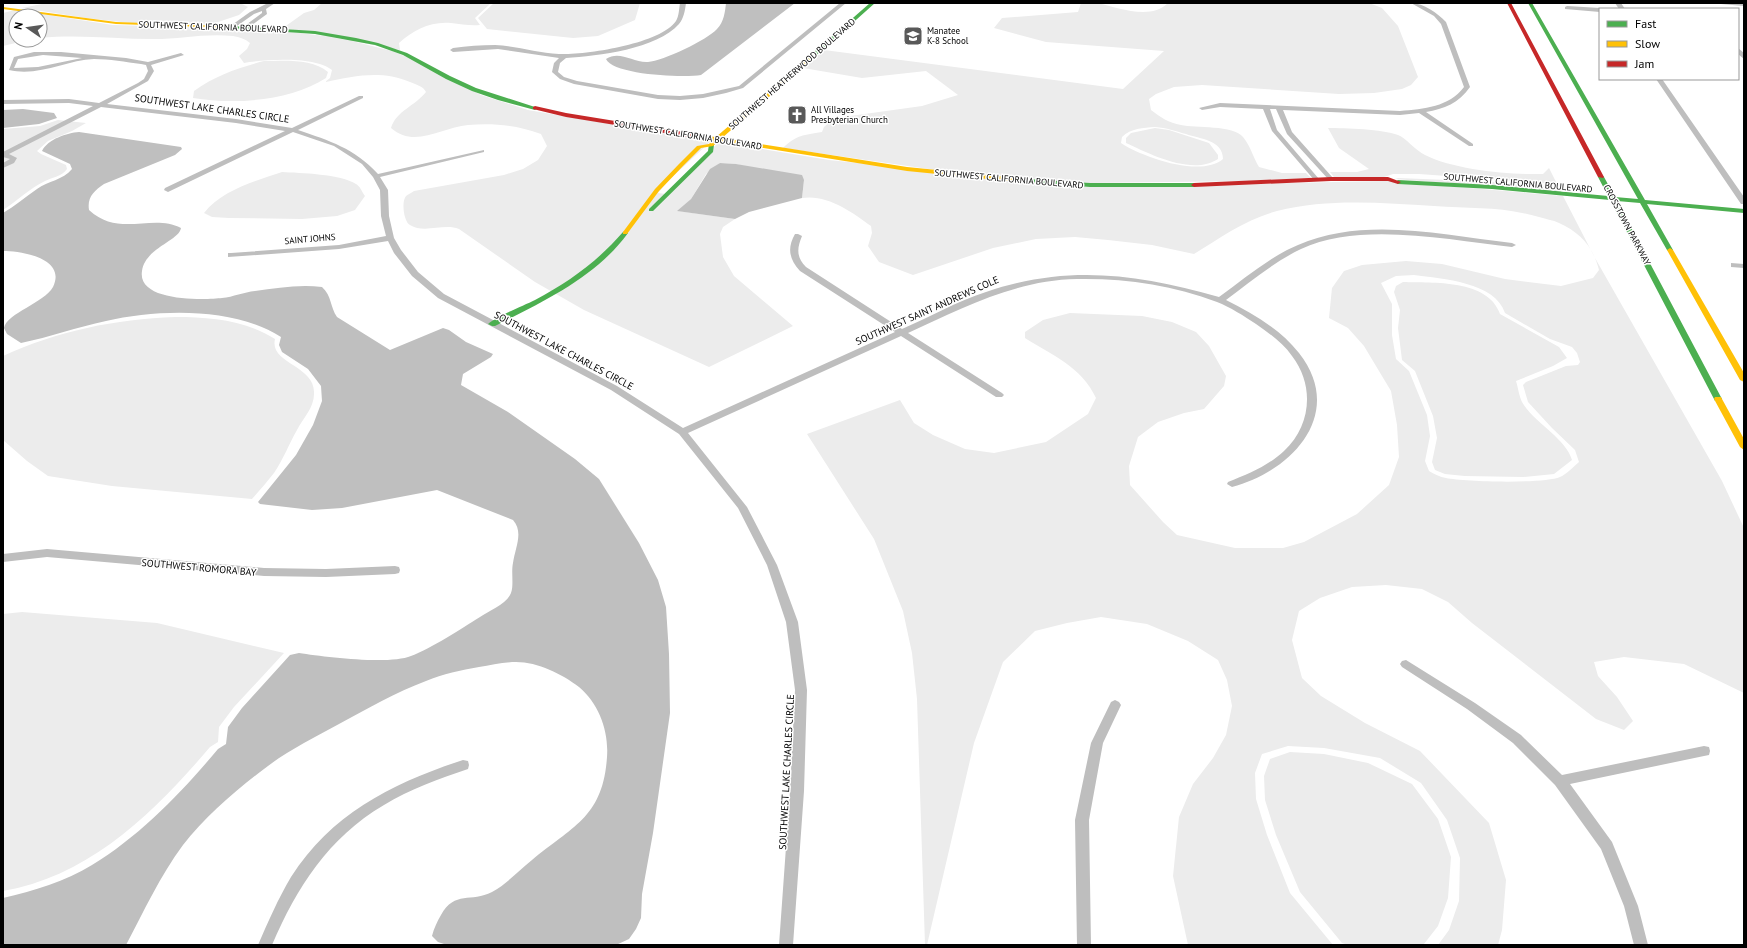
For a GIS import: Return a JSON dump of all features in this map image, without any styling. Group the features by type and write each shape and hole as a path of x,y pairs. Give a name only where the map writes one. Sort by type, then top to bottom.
{"street":[{"path":"232,27 252,13 263,9 272,3"},
{"path":"453,50 475,47 499,47 564,56 607,52 649,39 668,30 678,22 683,3"},
{"path":"564,56 558,63 555,72 562,78 576,82 658,97 680,98 703,96 741,87 843,3"},
{"name":"SOUTHWEST HEATHERWOOD BOULEVARD","path":"492,324 547,297 585,273 614,248 626,230 663,184 699,147 714,142 873,3"},
{"path":"1202,108 1220,105 1368,112 1420,111 1455,101 1463,95 1467,87 1444,23 1436,15 1414,3"},
{"name":"CROSSTOWN PARKWAY","path":"1510,3 1744,447"},
{"path":"1530,3 1744,380"},
{"name":"SOUTHWEST CALIFORNIA BOULEVARD","path":"3,8 123,24 246,27 317,33 369,42 420,60 465,86 515,104 566,115 714,142 907,169 1022,182 1151,186 1331,179 1388,179 1395,176 1466,178 1611,195 1744,206"},
{"path":"1567,8 1599,10"},
{"path":"246,27 265,13 263,9"},
{"path":"91,58 32,70 21,71 10,69 16,58 31,54 132,60 148,64 181,56"},
{"path":"4,155 146,80 151,71 148,64"},
{"path":"1661,80 1744,202"},
{"path":"168,190 361,97"},
{"name":"SOUTHWEST LAKE CHARLES CIRCLE","path":"3,102 62,101 101,104 236,121 292,130 310,135 346,150 364,163 376,176 384,190 385,216 390,238 397,251 415,274 441,296 614,388 682,432 742,506 772,565 792,622 801,690 797,790 786,945"},
{"path":"1266,108 1274,130 1317,180"},
{"path":"1279,108 1289,133 1331,179"},
{"path":"1420,111 1471,145"},
{"name":"SOUTHWEST HEATHERWOOD BOULEVARD","path":"626,230 677,186 711,151 714,142"},
{"path":"376,176 482,151"},
{"path":"3,166 12,162 14,158 4,155"},
{"path":"663,184 677,186"},
{"name":"SOUTHWEST CALIFORNIA BOULEVARD","path":"1642,198 1744,211"},
{"path":"1220,300 1289,253 1312,242 1339,236 1391,233 1512,245"},
{"path":"798,236 794,246 794,256 803,269 904,332 999,395"},
{"name":"SAINT JOHNS","path":"231,255 339,247 390,238"},
{"path":"1734,265 1744,266"},
{"name":"SOUTHWEST SAINT ANDREWS COLE","path":"682,432 987,294 1013,284 1064,276 1097,275 1138,279 1177,287 1220,300 1244,313 1283,341 1299,357 1310,378 1313,394 1311,418 1305,433 1289,452 1270,467 1232,484"},
{"name":"SOUTHWEST ROMORA BAY","path":"3,558 47,552 264,572 326,573 395,570"},
{"path":"1406,664 1471,706 1517,739 1560,781 1607,846 1631,906 1641,945"},
{"path":"1084,945 1082,820 1089,778 1098,743 1115,706"},
{"path":"1560,781 1704,751"},
{"path":"265,945 290,891 313,859 347,826 378,802 417,782 463,765"}],"shaded area":[{"path":"47,3 240,3 248,7 239,15 209,25 139,24 48,12 48,8 22,8"},
{"path":"322,3 491,3 475,18 480,25 436,23 429,25 416,30 404,38 399,43 400,50 283,28 304,13 314,10"},
{"path":"494,3 640,3 635,20 598,36 573,38 487,29 478,18"},
{"path":"726,3 795,3 701,75 680,76 635,72 621,69 611,64 606,59 621,56 637,61 648,62 664,58 684,49 704,39 717,29 723,20"},
{"path":"1081,3 1097,3 1124,10 1143,12 1161,8 1168,3 1369,3 1382,8 1398,26 1418,77 1411,85 1402,89 1374,93 1339,94 1202,85 1174,87 1156,94 1149,99 1151,110 1173,123 1187,126 1231,130 1238,133 1248,144 1259,167 1282,173 1306,173 1311,178 1254,181 1089,183 970,175 783,148 796,138 822,132 824,127 832,120 843,117 922,106 958,95 926,71 862,78 803,68 824,50 1123,89 1164,51 1046,42 994,28 1002,18 1078,12","holes":["1159,127 1210,141 1219,148 1223,159 1213,164 1187,166 1157,159 1121,143 1122,137 1133,130"]},
{"path":"8,12 8,45 3,46 3,13"},
{"path":"48,15 113,25 268,29 340,38 392,51 417,61 481,95 528,110 711,141 668,181 658,193 666,194 719,142 829,160 1090,187 1387,181 1563,196 1591,251 1580,236 1574,231 1554,221 1525,213 1486,208 1355,202 1316,204 1266,214 1244,224 1194,254 1152,245 1108,240 1075,237 1036,239 993,248 913,275 879,262 868,246 872,233 871,226 864,221 830,201 811,197 802,198 804,180 736,164 720,163 706,174 691,199 678,211 735,219 723,227 720,234 723,257 734,276 793,326 709,367 584,310 535,282 459,229 447,227 421,229 410,225 406,220 403,207 404,199 407,195 414,191 504,175 523,169 538,160 547,146 541,134 505,125 487,124 468,125 419,137 410,137 400,134 391,128 393,122 401,113 422,97 426,92 421,87 399,78 378,75 357,76 325,82 330,78 332,70 314,62 264,60 244,63 239,56 247,49 250,43 242,38 233,36 213,35 164,39 48,37"},
{"path":"264,61 306,62 314,64 328,72 326,78 312,86 279,96 244,101 193,98 194,91 219,76 236,69"},
{"path":"23,109 54,113 57,118 39,124 3,128 3,110"},
{"path":"58,120 86,123 72,131 48,141 37,151 66,165 67,169 60,175 34,187 3,210 3,129 40,126"},
{"path":"1155,128 1169,130 1209,143 1218,155 1218,159 1208,164 1196,165 1171,162 1126,143 1126,138 1131,133"},
{"path":"1328,128 1364,129 1383,131 1398,135 1425,155 1437,160 1467,168 1515,174 1543,174 1549,168 1557,184 1419,174 1393,174 1384,177 1334,177 1330,172 1357,172 1369,169 1339,148"},
{"path":"79,132 181,147 182,149 175,155 104,184 94,192 89,201 89,210 100,218 112,223 159,223 170,224 181,228 179,233 149,256 144,263 142,271 143,281 150,289 160,294 173,297 187,299 213,299 288,287 322,287 328,294 337,317 390,350 443,328 449,330 466,342 493,354 491,357 463,374 461,385 508,412 575,459 599,479 639,543 658,580 666,607 669,654 670,713 653,833 642,894 641,918 629,939 616,945 447,945 438,942 432,936 441,915 446,907 452,902 464,898 477,897 492,892 503,885 573,828 592,807 599,794 604,777 607,757 606,737 601,719 592,701 579,687 557,673 533,664 507,662 439,676 415,685 320,734 273,762 242,786 191,835 160,881 126,945 3,945 3,898 49,885 82,871 127,841 160,812 218,749 226,744 228,727 242,708 290,655 299,653 356,659 388,660 401,659 411,656 428,648 506,601 512,590 512,567 518,540 518,530 513,520 437,490 342,508 312,510 260,504 258,502 296,455 313,425 322,401 321,386 308,369 282,352 279,345 281,337 262,327 241,320 219,316 196,313 172,313 149,314 106,321 21,343 7,334 4,328 7,323 18,313 48,293 53,287 56,277 54,269 40,258 11,251 3,251 3,213 37,189 64,176 72,169 70,164 42,151 53,140 64,135"},
{"path":"720,163 736,164 802,175 804,180 802,198 749,212 735,219 677,211 691,199 710,169"},
{"path":"282,172 341,178 357,185 365,196 355,210 337,216 302,219 229,218 212,217 204,213 211,205 230,192"},
{"path":"1395,179 1497,182 1559,188 1561,192"},
{"path":"1594,256 1722,481 1744,528 1744,693 1684,664 1624,657 1594,662 1598,676 1617,697 1633,721 1624,730 1596,719 1472,623 1448,602 1422,589 1386,585 1352,587 1320,598 1299,611 1292,640 1302,678 1321,696 1365,723 1420,751 1489,823 1506,880 1502,930 1498,945 1438,945 1449,930 1459,901 1460,858 1447,820 1421,783 1380,758 1324,748 1288,746 1262,754 1255,773 1256,799 1267,835 1290,893 1333,945 1188,945 1173,876 1179,817 1193,784 1213,758 1226,735 1232,706 1227,680 1218,660 1188,641 1147,624 1101,617 1035,631 1003,662 974,743 927,945 925,945 917,699 912,653 903,611 874,539 807,434 900,400 914,423 933,435 965,449 994,453 1046,442 1088,414 1096,398 1090,387 1075,370 1056,356 1025,338 1025,332 1043,320 1070,313 1142,316 1172,322 1196,332 1209,346 1226,376 1224,386 1204,409 1184,413 1158,422 1138,437 1129,466 1130,485 1163,522 1177,535 1235,548 1283,548 1304,542 1357,514 1389,485 1399,457 1397,425 1391,391 1364,346 1348,328 1329,318 1332,288 1344,271 1362,265 1406,261 1442,264 1505,279 1561,286 1593,278 1599,270","holes":["1414,275 1453,281 1479,288 1491,295 1499,303 1505,313 1550,339 1572,347 1577,353 1580,362 1578,365 1566,366 1526,382 1523,385 1528,402 1575,450 1579,462 1565,474 1560,477 1538,481 1486,481 1446,478 1429,471 1425,461 1430,436 1427,415 1409,371 1396,359 1392,335 1392,304 1381,283 1396,276"]},
{"path":"1403,282 1429,282 1458,285 1484,294 1494,303 1500,314 1559,347 1567,358 1553,366 1516,381 1521,400 1527,410 1557,438 1569,452 1572,460 1554,474 1523,477 1465,476 1445,474 1435,470 1432,462 1437,438 1433,416 1415,371 1402,360 1398,328 1400,310 1394,292 1396,286"},
{"path":"175,317 227,321 264,333 275,339 275,347 279,354 285,360 301,370 313,384 314,399 310,408 277,468 252,499 112,486 48,476 27,461 3,440 3,356 44,340 87,328 131,320"},
{"path":"22,612 157,623 284,653 234,707 219,727 218,742 210,747 167,795 143,817 118,838 92,856 64,871 35,883 3,891 3,614"},
{"path":"1290,752 1324,754 1368,763 1412,784 1438,819 1451,857 1448,898 1438,926 1424,944 1348,945 1342,943 1300,892 1276,835 1265,800 1264,776 1270,759"}],"waterway":[{"path":"1721,3 1744,5"}],"traffic: fast":[{"path":"808,60 873,3"},
{"path":"1530,3 1670,250"},
{"path":"231,27 315,32 376,44 405,54 474,90 500,99 535,108"},
{"path":"651,210 711,151 711,145"},
{"path":"1601,177 1718,399"},
{"path":"1028,181 1090,185 1194,185"},
{"path":"1398,182 1492,187 1744,211"},
{"path":"492,324 546,297 581,275 612,249 625,233"}],"traffic: slow":[{"path":"3,8 116,23 231,27"},
{"path":"625,233 657,190 699,147 711,145 808,60"},
{"path":"689,135 907,169 1028,181"},
{"path":"1670,250 1744,380"},
{"path":"1718,399 1744,447"}],"traffic: jam":[{"path":"1509,3 1601,177"},
{"path":"535,108 566,115 689,135"},
{"path":"1194,185 1331,179 1388,179 1398,182"}],"place":[{"name":"Manatee K-8 School","path":"913,36"},
{"name":"All Villages Presbyterian Church","path":"797,115"}]}
